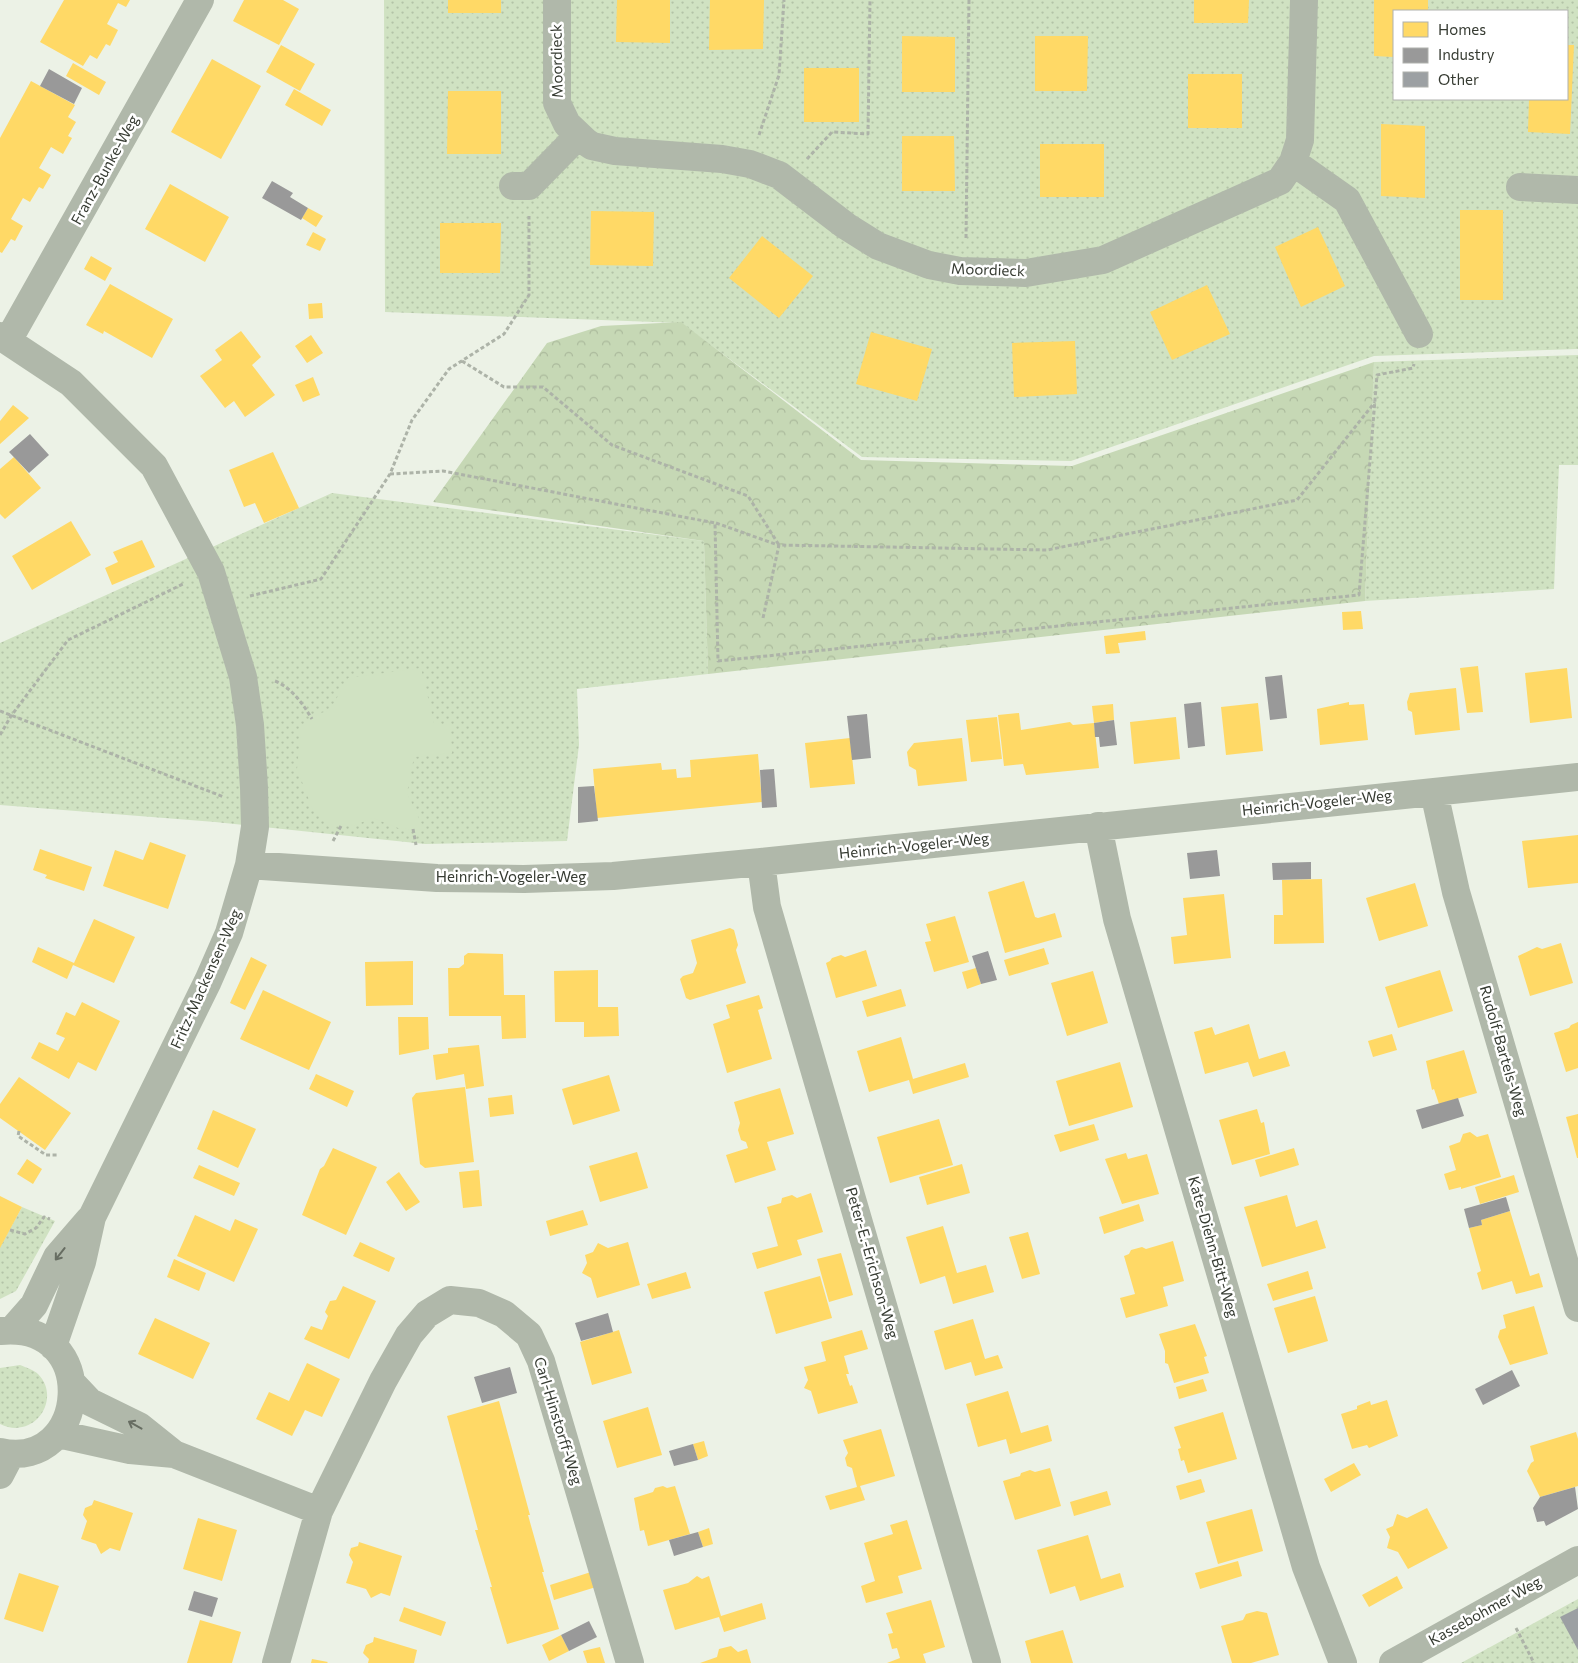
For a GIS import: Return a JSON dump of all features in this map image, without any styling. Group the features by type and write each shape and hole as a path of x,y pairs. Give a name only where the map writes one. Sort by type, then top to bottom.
{"street":[{"name":"Franz-Bunke-Weg","path":"4,338 200,0"},
{"name":"Moordieck","path":"557,0 556,93 560,112 567,124 578,136 592,146 609,150 722,159 750,164 779,175 846,226 895,254 929,265 960,271 1026,272 1103,260 1280,182 1293,162 1300,140 1304,0"},
{"path":"521,186 578,136"},
{"path":"1293,162 1347,200 1419,334"},
{"path":"1520,187 1578,190"},
{"name":"Fritz-Mackensen-Weg","path":"4,338 71,383 154,466 211,572 243,677 250,725 255,827 249,865 235,918 212,973 92,1217 82,1262 53,1346"},
{"name":"Heinrich-Vogeler-Weg","path":"249,865 437,878 524,879 613,876 1578,777"},
{"name":"Rudolf-Bartels-Weg","path":"1434,792 1456,892 1578,1308"},
{"name":"Kate-Diehn-Bitt-Weg","path":"1098,826 1117,920 1306,1567 1342,1663"},
{"name":"Peter-E.-Erichson-Weg","path":"761,862 767,907 987,1663"},
{"name":"Fritz-Mackensen-Weg","path":"6,1330 34,1304 57,1257 92,1217"},
{"name":"Carl-Hinstorff-Weg","path":"276,1663 320,1511 383,1381 409,1334 427,1314 450,1300 479,1303 504,1314 529,1336 541,1361 630,1663"},
{"path":"4,1460 44,1445 58,1434 71,1411 73,1384 70,1370 53,1346 34,1334 6,1330"},
{"path":"73,1384 90,1402 139,1426 174,1454"},
{"path":"58,1434 130,1450 174,1454 320,1511"},
{"name":"Kassebohmer Weg","path":"1393,1663 1503,1600 1578,1560"}],"path":[{"path":"750,164 779,75 784,0"},
{"path":"792,185 810,154 832,132 868,134 870,0"},
{"path":"966,238 969,0"},
{"path":"220,603 321,580 390,474 412,420 449,369 504,334 529,295 521,186"},
{"path":"715,522 718,661 1359,595 1377,375 1413,368 1419,334"},
{"path":"462,361 504,387 543,387 612,445 748,496 779,545 763,618"},
{"path":"390,474 443,471 715,522 779,545 1046,550 1297,500 1375,401"},
{"path":"0,735 11,716 68,640 211,572"},
{"path":"269,678 282,684 300,701 312,719"},
{"path":"0,712 229,799"},
{"path":"333,842 341,826"},
{"path":"412,830 417,848"},
{"path":"19,1132 18,1136 46,1155 58,1155"},
{"path":"10,1230 26,1234 36,1228 44,1217 55,1221"},
{"path":"1503,1600 1534,1663"}],"green space":[{"path":"384,0 1578,0 1578,349 1374,356 1071,461 862,457 681,323 385,312"},
{"path":"681,322 861,460 1072,466 1374,362 1365,601 708,674 704,541 433,502 547,343 601,326"},
{"path":"1578,355 1578,465 1559,465 1554,589 1365,601 1374,362"},
{"path":"332,493 704,541 708,674 577,689 579,745 567,841 425,844 215,822 0,805 0,643"},
{"path":"421,668 434,723 450,725 452,753 414,757 407,793 425,831 398,828 373,818 355,825 329,827 313,810 297,769 301,730 318,714 330,710 348,678"},
{"path":"22,1207 55,1221 16,1291 0,1299 0,1247"},
{"path":"20,1365 38,1374 45,1384 47,1394 46,1405 34,1422 24,1427 13,1428 0,1424 0,1368"},
{"path":"1578,1599 1578,1663 1461,1663"}],"building: Homes":[{"path":"64,0 130,0 126,7 118,3 107,24 118,30 110,46 106,44 97,59 90,55 83,66 40,42"},
{"path":"244,0 283,0 299,9 279,45 233,21"},
{"path":"448,0 501,0 501,13 448,13"},
{"path":"617,0 670,0 670,43 616,42"},
{"path":"710,0 764,0 763,49 709,50"},
{"path":"1194,0 1249,0 1248,23 1194,23"},
{"path":"1374,0 1428,0 1428,10 1393,10 1393,57 1374,56"},
{"path":"902,36 955,37 955,92 902,92"},
{"path":"1035,36 1088,36 1087,91 1035,91"},
{"path":"281,45 315,64 300,91 266,72"},
{"path":"1568,45 1574,45 1570,134 1528,132 1529,100 1568,100"},
{"path":"212,59 261,86 221,159 171,132"},
{"path":"73,63 106,82 99,95 66,76"},
{"path":"804,68 859,68 859,122 804,122"},
{"path":"1188,74 1242,74 1242,128 1188,128"},
{"path":"31,81 75,105 68,117 76,122 68,136 72,138 63,154 51,147 39,168 51,175 43,189 39,187 30,202 23,198 11,219 23,226 15,241 11,239 2,253 0,252 0,138"},
{"path":"294,89 331,110 322,126 285,105"},
{"path":"448,91 501,91 501,154 447,154"},
{"path":"1381,124 1425,126 1425,198 1381,196"},
{"path":"902,136 954,136 955,191 902,191"},
{"path":"1040,144 1104,144 1104,197 1040,197"},
{"path":"170,184 229,217 205,262 145,229"},
{"path":"308,208 323,216 316,227 302,218"},
{"path":"1460,210 1503,210 1503,300 1460,300"},
{"path":"591,211 654,212 653,266 590,265"},
{"path":"440,223 501,223 500,273 440,273"},
{"path":"1318,227 1345,286 1301,307 1275,247"},
{"path":"313,232 326,239 320,251 306,245"},
{"path":"762,236 813,276 779,318 729,278"},
{"path":"91,256 112,268 105,281 84,269"},
{"path":"110,284 173,319 152,358 104,331 103,334 86,325"},
{"path":"1207,285 1230,334 1172,360 1150,312"},
{"path":"322,303 323,318 309,319 308,304"},
{"path":"241,331 261,357 252,365 275,395 245,417 234,401 225,408 200,376 222,360 215,350"},
{"path":"871,332 932,349 917,401 856,384"},
{"path":"311,335 323,353 307,363 295,346"},
{"path":"1075,341 1077,394 1014,397 1012,343"},
{"path":"313,377 320,395 303,402 295,385"},
{"path":"13,405 29,418 0,444 0,421"},
{"path":"273,452 299,508 264,523 255,503 244,507 229,470"},
{"path":"14,457 41,488 5,519 0,514 0,469"},
{"path":"71,521 91,555 32,590 12,556"},
{"path":"142,540 155,567 112,585 105,568 118,562 113,552"},
{"path":"1361,611 1363,629 1343,630 1342,612"},
{"path":"1145,631 1146,640 1118,643 1120,653 1106,654 1104,636"},
{"path":"1478,666 1483,712 1467,713 1460,668"},
{"path":"1567,668 1572,718 1530,723 1525,673"},
{"path":"1456,688 1460,730 1415,735 1412,712 1408,710 1407,702 1410,693"},
{"path":"1349,702 1349,705 1364,704 1368,740 1320,745 1317,709"},
{"path":"1258,703 1263,751 1226,755 1221,707"},
{"path":"1113,704 1114,720 1094,723 1092,706"},
{"path":"1019,713 1021,730 1070,722 1073,725 1094,723 1099,768 1026,775 1023,764 1004,766 998,715"},
{"path":"997,717 1002,759 971,762 966,720"},
{"path":"1176,717 1180,759 1134,764 1130,722"},
{"path":"850,738 855,784 810,788 805,743"},
{"path":"962,738 967,781 918,786 916,770 909,766 907,752 914,743"},
{"path":"758,754 762,802 597,818 593,769 661,763 662,770 676,769 677,778 691,777 690,760"},
{"path":"1578,835 1578,883 1528,888 1522,841"},
{"path":"150,842 186,855 168,909 103,886 115,850 143,860"},
{"path":"40,849 92,867 84,891 45,878 47,875 33,870"},
{"path":"1322,879 1324,943 1274,944 1274,915 1283,915 1282,880"},
{"path":"1024,881 1035,917 1038,918 1055,913 1062,937 1005,953 988,892"},
{"path":"1415,883 1428,926 1379,941 1366,898"},
{"path":"1224,894 1231,958 1174,964 1171,937 1187,935 1183,898"},
{"path":"955,916 969,962 934,972 925,942 931,941 926,924"},
{"path":"94,919 135,937 114,983 73,965 67,979 32,962 38,947 74,963"},
{"path":"730,928 734,930 738,945 736,950 746,983 690,1000 686,998 680,979 693,973 697,963 691,940"},
{"path":"1561,943 1573,983 1530,996 1518,956 1537,947 1542,949"},
{"path":"1044,948 1049,964 1009,976 1004,960"},
{"path":"866,950 877,986 836,998 826,963 832,958 841,955 845,957"},
{"path":"468,953 503,954 504,995 525,995 526,1038 502,1039 501,1016 449,1016 448,968 459,968 464,964 464,956"},
{"path":"251,957 267,965 245,1010 230,1003"},
{"path":"413,961 413,1005 366,1006 365,962"},
{"path":"976,968 981,984 967,989 962,972"},
{"path":"598,970 598,1007 618,1007 619,1036 584,1037 584,1022 555,1022 554,971"},
{"path":"1440,970 1453,1011 1398,1028 1385,987"},
{"path":"1093,971 1108,1023 1067,1036 1051,983"},
{"path":"901,989 906,1006 867,1017 862,1001"},
{"path":"263,990 331,1022 309,1070 240,1039"},
{"path":"759,995 763,1008 758,1010 772,1059 727,1073 713,1024 730,1018 726,1005"},
{"path":"82,1002 120,1021 96,1071 78,1062 69,1079 31,1058 39,1042 58,1051 65,1038 56,1034 66,1012 75,1016"},
{"path":"398,1017 428,1017 429,1049 399,1055"},
{"path":"1578,1022 1578,1068 1566,1072 1554,1033 1569,1028"},
{"path":"1249,1024 1259,1059 1285,1051 1290,1066 1253,1077 1248,1062 1205,1074 1194,1032 1212,1027 1215,1035"},
{"path":"1392,1034 1397,1050 1373,1057 1368,1041"},
{"path":"901,1037 913,1079 965,1063 969,1077 913,1094 909,1080 869,1092 857,1051"},
{"path":"479,1045 484,1086 466,1089 464,1074 436,1080 433,1055 448,1053 448,1048"},
{"path":"1464,1050 1477,1093 1439,1104 1434,1089 1432,1090 1426,1061"},
{"path":"1120,1062 1133,1107 1069,1126 1056,1081"},
{"path":"316,1074 354,1091 347,1107 309,1089"},
{"path":"609,1075 620,1111 573,1125 562,1089"},
{"path":"19,1077 71,1113 45,1150 0,1118 0,1104"},
{"path":"465,1087 474,1162 425,1168 420,1164 412,1098 416,1093"},
{"path":"780,1088 794,1134 767,1142 776,1170 735,1183 726,1155 748,1148 746,1142 741,1140 738,1130 740,1123 734,1102"},
{"path":"512,1095 514,1114 490,1117 488,1098"},
{"path":"1257,1109 1261,1123 1264,1122 1270,1154 1232,1165 1219,1120"},
{"path":"213,1110 256,1129 238,1168 197,1149"},
{"path":"1578,1114 1578,1158 1577,1158 1566,1117"},
{"path":"939,1119 953,1165 890,1183 877,1137"},
{"path":"1094,1124 1099,1140 1060,1152 1054,1135"},
{"path":"1470,1132 1477,1137 1488,1134 1501,1177 1461,1189 1461,1187 1449,1190 1444,1174 1456,1170 1449,1146 1460,1142 1463,1134"},
{"path":"333,1148 377,1167 346,1235 302,1215 320,1169 324,1166"},
{"path":"1294,1148 1299,1165 1260,1177 1255,1160"},
{"path":"637,1152 648,1188 600,1202 589,1166"},
{"path":"1126,1153 1128,1159 1147,1154 1159,1194 1122,1204 1105,1159"},
{"path":"27,1159 42,1169 33,1184 17,1174"},
{"path":"962,1164 970,1193 927,1205 919,1177"},
{"path":"199,1165 240,1183 234,1196 193,1178"},
{"path":"479,1170 482,1206 463,1208 459,1172"},
{"path":"399,1172 420,1202 406,1211 386,1182"},
{"path":"1514,1175 1519,1192 1480,1204 1475,1187"},
{"path":"811,1193 823,1232 797,1240 802,1255 757,1269 752,1253 778,1246 767,1207 781,1203 782,1198 792,1195 797,1198"},
{"path":"1287,1195 1296,1227 1317,1220 1326,1248 1262,1267 1244,1207"},
{"path":"0,1196 22,1207 0,1248"},
{"path":"1139,1204 1144,1221 1104,1234 1099,1217"},
{"path":"583,1210 588,1225 550,1236 546,1221"},
{"path":"1510,1211 1530,1276 1539,1273 1543,1287 1516,1294 1512,1281 1482,1290 1477,1273 1481,1271 1469,1228 1482,1225 1481,1220"},
{"path":"195,1215 230,1231 235,1219 258,1229 234,1282 177,1256"},
{"path":"943,1226 957,1273 986,1265 994,1292 953,1304 945,1276 920,1284 906,1237"},
{"path":"1028,1232 1040,1274 1022,1279 1009,1237"},
{"path":"1173,1241 1184,1281 1163,1287 1168,1306 1126,1318 1120,1298 1135,1294 1124,1256 1129,1254 1131,1250 1142,1247 1146,1249"},
{"path":"360,1242 395,1258 389,1272 353,1256"},
{"path":"628,1242 640,1285 597,1298 591,1278 582,1273 587,1263 585,1255 593,1252 598,1243 608,1248"},
{"path":"841,1253 853,1295 829,1302 817,1259"},
{"path":"174,1259 206,1273 199,1291 167,1277"},
{"path":"1308,1271 1313,1289 1273,1301 1267,1284"},
{"path":"686,1272 691,1288 652,1299 647,1284"},
{"path":"820,1276 832,1318 776,1334 764,1292"},
{"path":"343,1286 376,1301 349,1359 304,1339 311,1326 322,1330 328,1316 325,1312 330,1301 336,1300"},
{"path":"1315,1296 1328,1341 1288,1353 1274,1308"},
{"path":"1534,1306 1548,1354 1510,1365 1498,1337 1500,1330 1506,1328 1503,1315"},
{"path":"155,1318 210,1343 193,1379 138,1354"},
{"path":"973,1319 985,1359 998,1355 1003,1368 975,1376 971,1362 945,1370 934,1331"},
{"path":"1195,1324 1207,1356 1204,1357 1209,1373 1174,1383 1168,1364 1165,1363 1165,1351 1159,1334"},
{"path":"619,1330 632,1373 592,1385 580,1342"},
{"path":"862,1330 868,1349 844,1356 849,1374 846,1374 858,1403 818,1414 811,1391 804,1388 808,1380 804,1367 826,1361 821,1342"},
{"path":"307,1363 340,1379 322,1417 305,1410 292,1436 256,1419 269,1392 289,1401"},
{"path":"1203,1379 1207,1391 1179,1399 1176,1387"},
{"path":"1008,1391 1021,1433 1048,1425 1052,1441 1010,1454 1006,1439 978,1447 966,1404"},
{"path":"1387,1400 1398,1436 1369,1448 1367,1445 1352,1449 1341,1414 1357,1409 1357,1406 1370,1401 1371,1405"},
{"path":"499,1401 530,1515 528,1515 544,1572 542,1572 559,1629 507,1644 475,1530 478,1530 447,1416"},
{"path":"648,1407 662,1455 617,1468 603,1421"},
{"path":"1223,1412 1237,1459 1188,1473 1184,1460 1181,1461 1178,1449 1181,1448 1174,1427"},
{"path":"881,1429 895,1476 860,1486 865,1500 830,1510 825,1496 857,1487 852,1468 847,1466 845,1458 848,1453 843,1440"},
{"path":"1576,1432 1578,1439 1578,1486 1540,1497 1527,1471 1534,1461 1530,1446"},
{"path":"704,1441 708,1456 698,1460 693,1444"},
{"path":"1354,1463 1361,1475 1331,1492 1324,1479"},
{"path":"1050,1468 1061,1506 1015,1520 1003,1481 1020,1476 1021,1473 1030,1470 1035,1472"},
{"path":"1201,1479 1205,1492 1180,1500 1176,1486"},
{"path":"663,1486 667,1488 675,1486 690,1534 648,1546 644,1530 640,1531 634,1498 653,1492 655,1488"},
{"path":"1107,1491 1111,1505 1074,1516 1070,1502"},
{"path":"94,1500 133,1513 120,1551 110,1548 101,1554 96,1544 81,1539 87,1521 83,1515 85,1508 92,1505"},
{"path":"1427,1508 1448,1548 1408,1569 1398,1552 1387,1548 1390,1537 1386,1529 1393,1526 1397,1514 1407,1518"},
{"path":"1252,1509 1263,1551 1218,1564 1206,1522"},
{"path":"198,1518 237,1530 222,1581 183,1569"},
{"path":"907,1520 922,1569 898,1576 903,1593 866,1603 861,1586 875,1581 864,1543 893,1534 890,1525"},
{"path":"709,1528 713,1544 703,1547 698,1532"},
{"path":"1088,1535 1101,1579 1120,1573 1124,1587 1080,1601 1075,1586 1050,1594 1037,1550"},
{"path":"359,1542 402,1556 390,1596 381,1593 371,1598 366,1589 346,1583 353,1562 349,1555 351,1548 358,1546"},
{"path":"1238,1561 1242,1576 1200,1589 1195,1573"},
{"path":"591,1572 596,1587 554,1600 550,1585"},
{"path":"19,1573 59,1586 43,1632 4,1619"},
{"path":"697,1576 702,1579 709,1576 721,1616 762,1603 766,1619 724,1632 719,1617 675,1630 663,1590 688,1583"},
{"path":"1397,1576 1403,1588 1369,1607 1362,1595"},
{"path":"931,1600 945,1647 923,1654 926,1663 887,1663 900,1658 897,1648 892,1649 888,1634 893,1633 886,1613"},
{"path":"404,1607 446,1622 441,1636 399,1621"},
{"path":"1257,1611 1267,1613 1279,1655 1251,1663 1232,1663 1221,1626 1243,1620 1246,1614"},
{"path":"200,1620 241,1632 232,1663 187,1663"},
{"path":"1063,1630 1073,1663 1031,1663 1025,1641"},
{"path":"561,1635 569,1651 549,1661 542,1645"},
{"path":"374,1637 417,1650 414,1663 368,1663 369,1659 363,1653 366,1645 373,1642"},
{"path":"731,1646 738,1652 747,1649 751,1663 700,1663 717,1657 719,1649"},
{"path":"600,1647 605,1663 587,1663 583,1651"},
{"path":"312,1659 328,1662 311,1663"}],"building: Industry":[{"path":"49,69 82,88 74,104 40,86"},
{"path":"272,181 293,193 290,197 308,208 301,220 262,198"},
{"path":"30,434 49,455 29,473 9,452"},
{"path":"1282,675 1287,718 1270,720 1265,677"},
{"path":"1201,702 1205,746 1188,748 1184,704"},
{"path":"867,714 871,758 852,760 847,716"},
{"path":"1114,720 1117,745 1100,747 1099,737 1095,737 1094,723"},
{"path":"774,769 777,807 762,808 760,770"},
{"path":"594,786 598,821 578,823 578,787"},
{"path":"1217,850 1220,876 1190,879 1187,853"},
{"path":"1311,862 1311,879 1273,880 1272,863"},
{"path":"988,951 997,980 981,984 972,956"},
{"path":"1458,1098 1464,1116 1422,1129 1416,1110"},
{"path":"1506,1197 1510,1211 1481,1220 1482,1225 1469,1228 1464,1209"},
{"path":"608,1313 613,1332 581,1341 575,1323"},
{"path":"510,1367 517,1393 482,1403 474,1377"},
{"path":"1512,1370 1520,1386 1483,1405 1475,1389"},
{"path":"693,1444 698,1460 674,1466 669,1451"},
{"path":"1575,1487 1578,1509 1546,1526 1544,1521 1537,1522 1533,1508 1540,1497"},
{"path":"698,1532 703,1547 674,1556 669,1540"},
{"path":"194,1591 218,1598 212,1617 188,1610"},
{"path":"589,1621 597,1637 569,1651 561,1635"}],"building: Other":[{"path":"1578,1608 1578,1650 1560,1617"}]}
